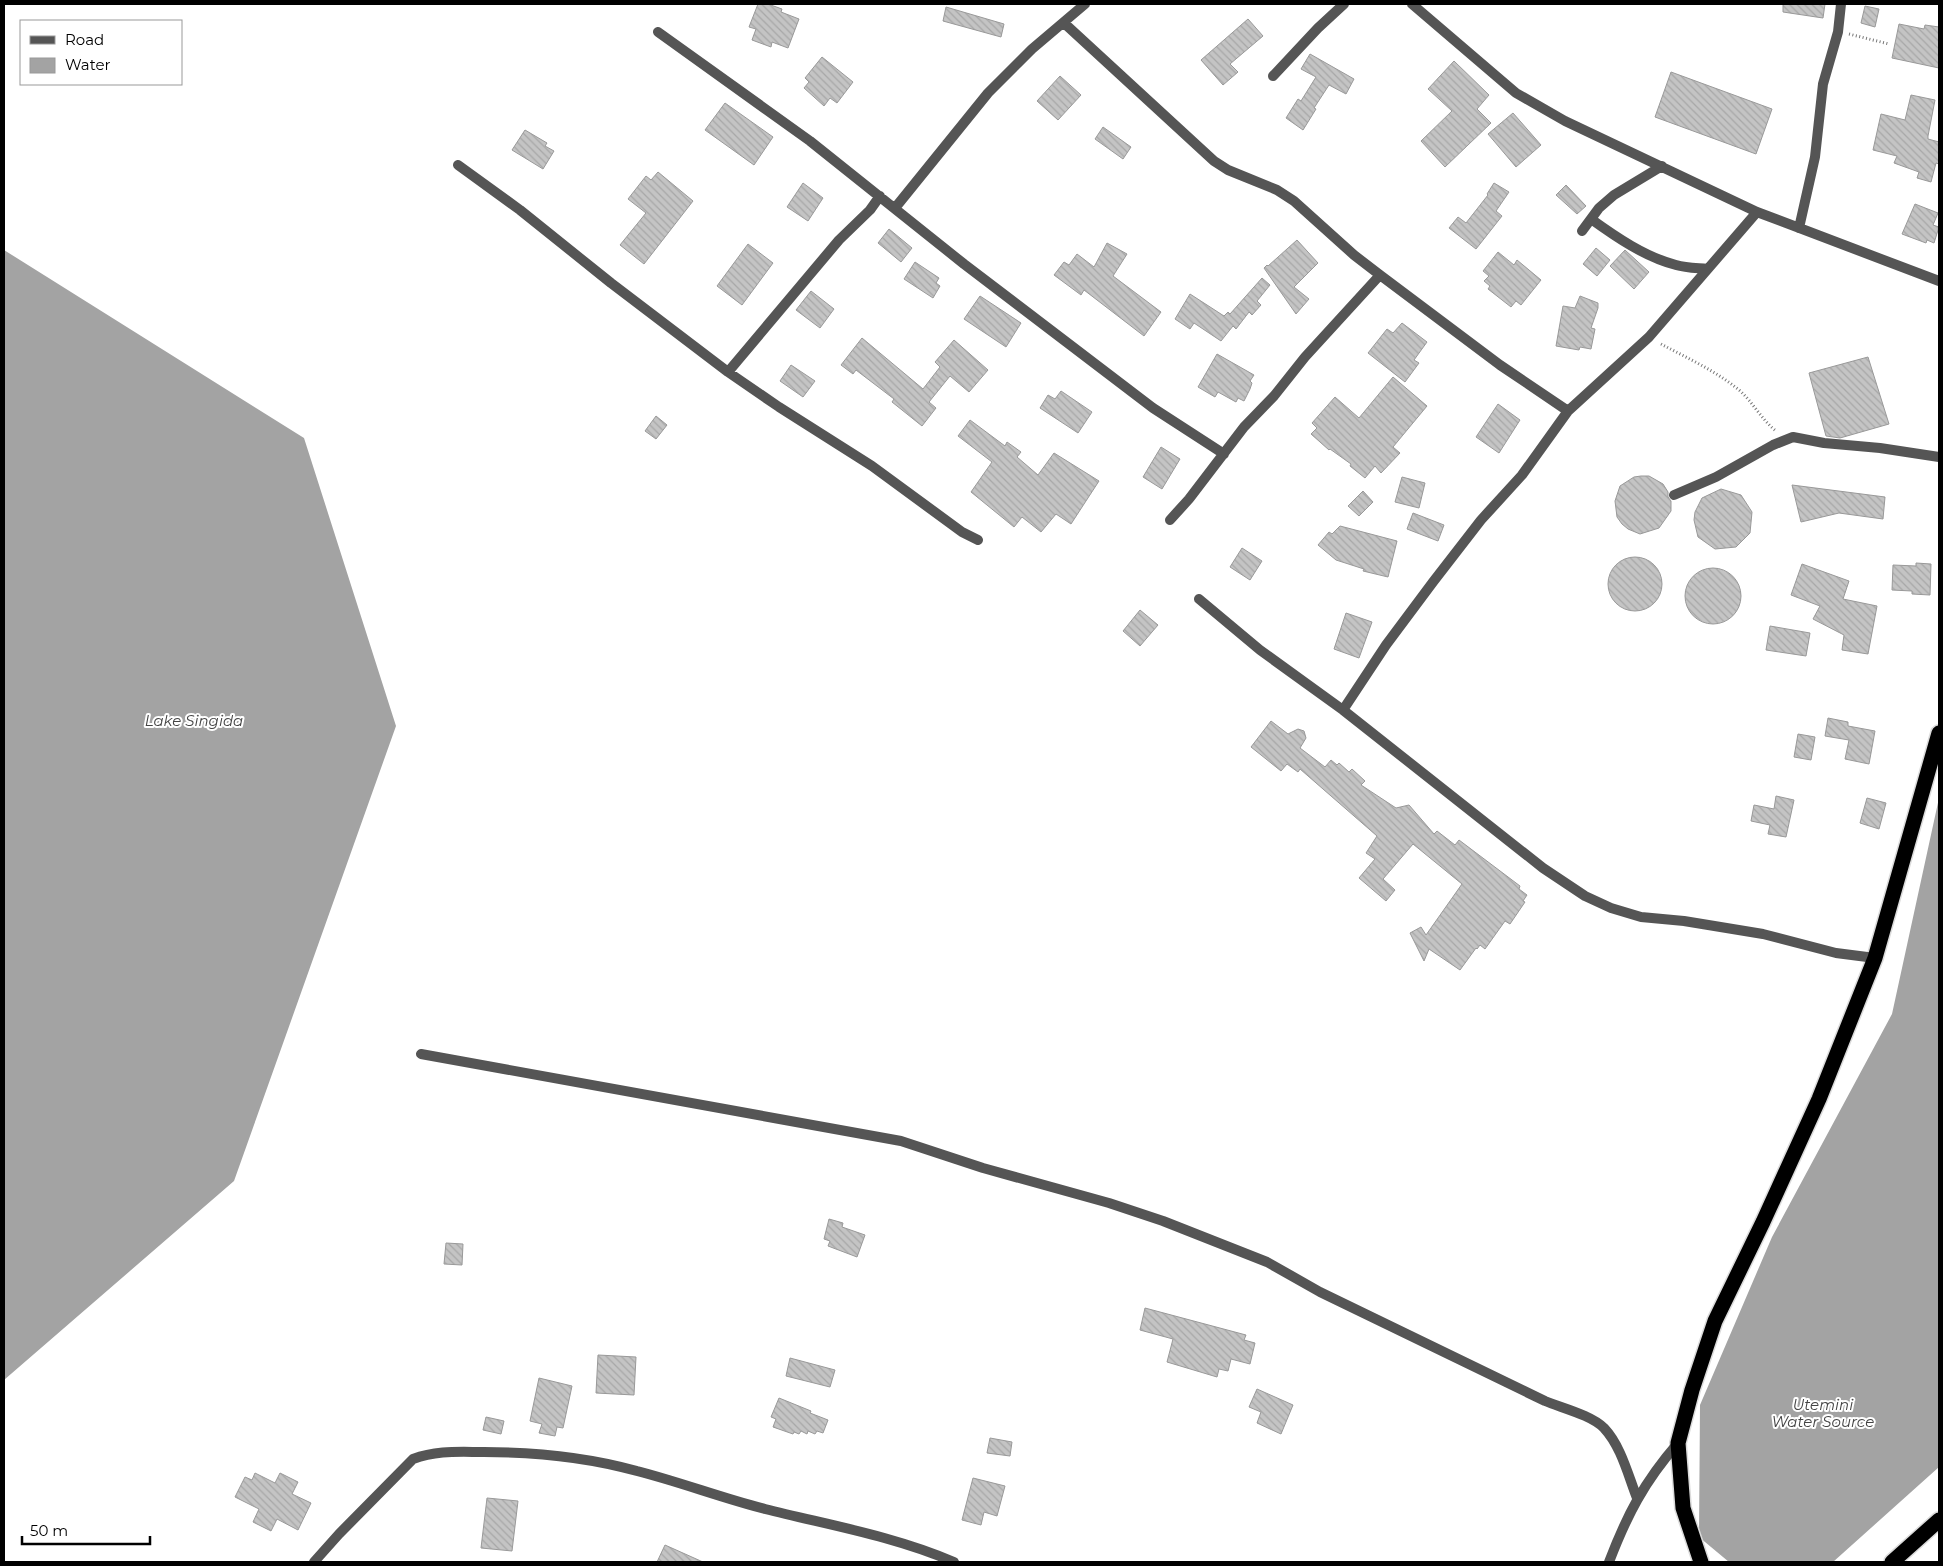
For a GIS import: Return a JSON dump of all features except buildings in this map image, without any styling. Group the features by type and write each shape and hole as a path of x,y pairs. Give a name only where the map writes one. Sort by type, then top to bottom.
{"highway":[{"path":"1701,1562 1684,1508 1678,1443 1692,1390 1715,1321 1819,1099 1875,958 1939,733"},
{"path":"1892,1562 1939,1520"}],"street":[{"path":"895,208 988,92 1032,49 1085,4"},
{"path":"1273,76 1318,28 1344,4"},
{"path":"1412,4 1516,93 1565,121 1758,212 1939,281"},
{"path":"1798,228 1815,157 1823,84 1838,32 1841,4"},
{"path":"1064,22 1214,161 1228,170 1277,190 1294,201 1354,255 1380,275 1500,365 1568,411"},
{"path":"658,32 810,141 964,264 1145,402 1224,454"},
{"path":"458,165 520,210 611,283 728,372 778,407 872,466 962,532 978,540"},
{"path":"1582,231 1599,208 1614,195 1662,166"},
{"path":"728,372 834,246 870,210 880,196"},
{"path":"1343,710 1386,645 1410,613 1481,520 1522,475 1568,411 1649,337 1758,212"},
{"path":"1591,219 1616,236 1663,261 1678,266 1707,269"},
{"path":"1170,520 1189,499 1244,428 1274,396 1304,357 1380,275"},
{"path":"1674,495 1716,477 1772,445 1793,437 1832,444 1880,448 1939,457"},
{"path":"1199,599 1260,650 1343,710 1543,868 1585,896 1611,908 1641,917 1684,921 1763,934 1836,954 1875,958"},
{"path":"421,1054 901,1141 983,1168 1163,1221 1267,1262 1320,1292 1545,1402 1581,1415 1603,1428 1614,1442 1637,1498"},
{"path":"1608,1562 1637,1498 1658,1466 1678,1443"},
{"path":"314,1562 413,1459 428,1453 443,1451 523,1452 636,1470 743,1503 904,1544 954,1562"}],"path":[{"path":"1838,32 1890,44"},
{"path":"1649,337 1722,378 1744,395 1765,421 1776,430 1793,437"}],"water":[{"name":"Lake Singida","path":"4,250 304,438 396,726 234,1181 4,1380"},
{"name":"Utemini Water Source","path":"1939,798 1939,1467 1833,1562 1729,1562 1699,1537 1700,1405 1772,1237 1892,1014"}]}
